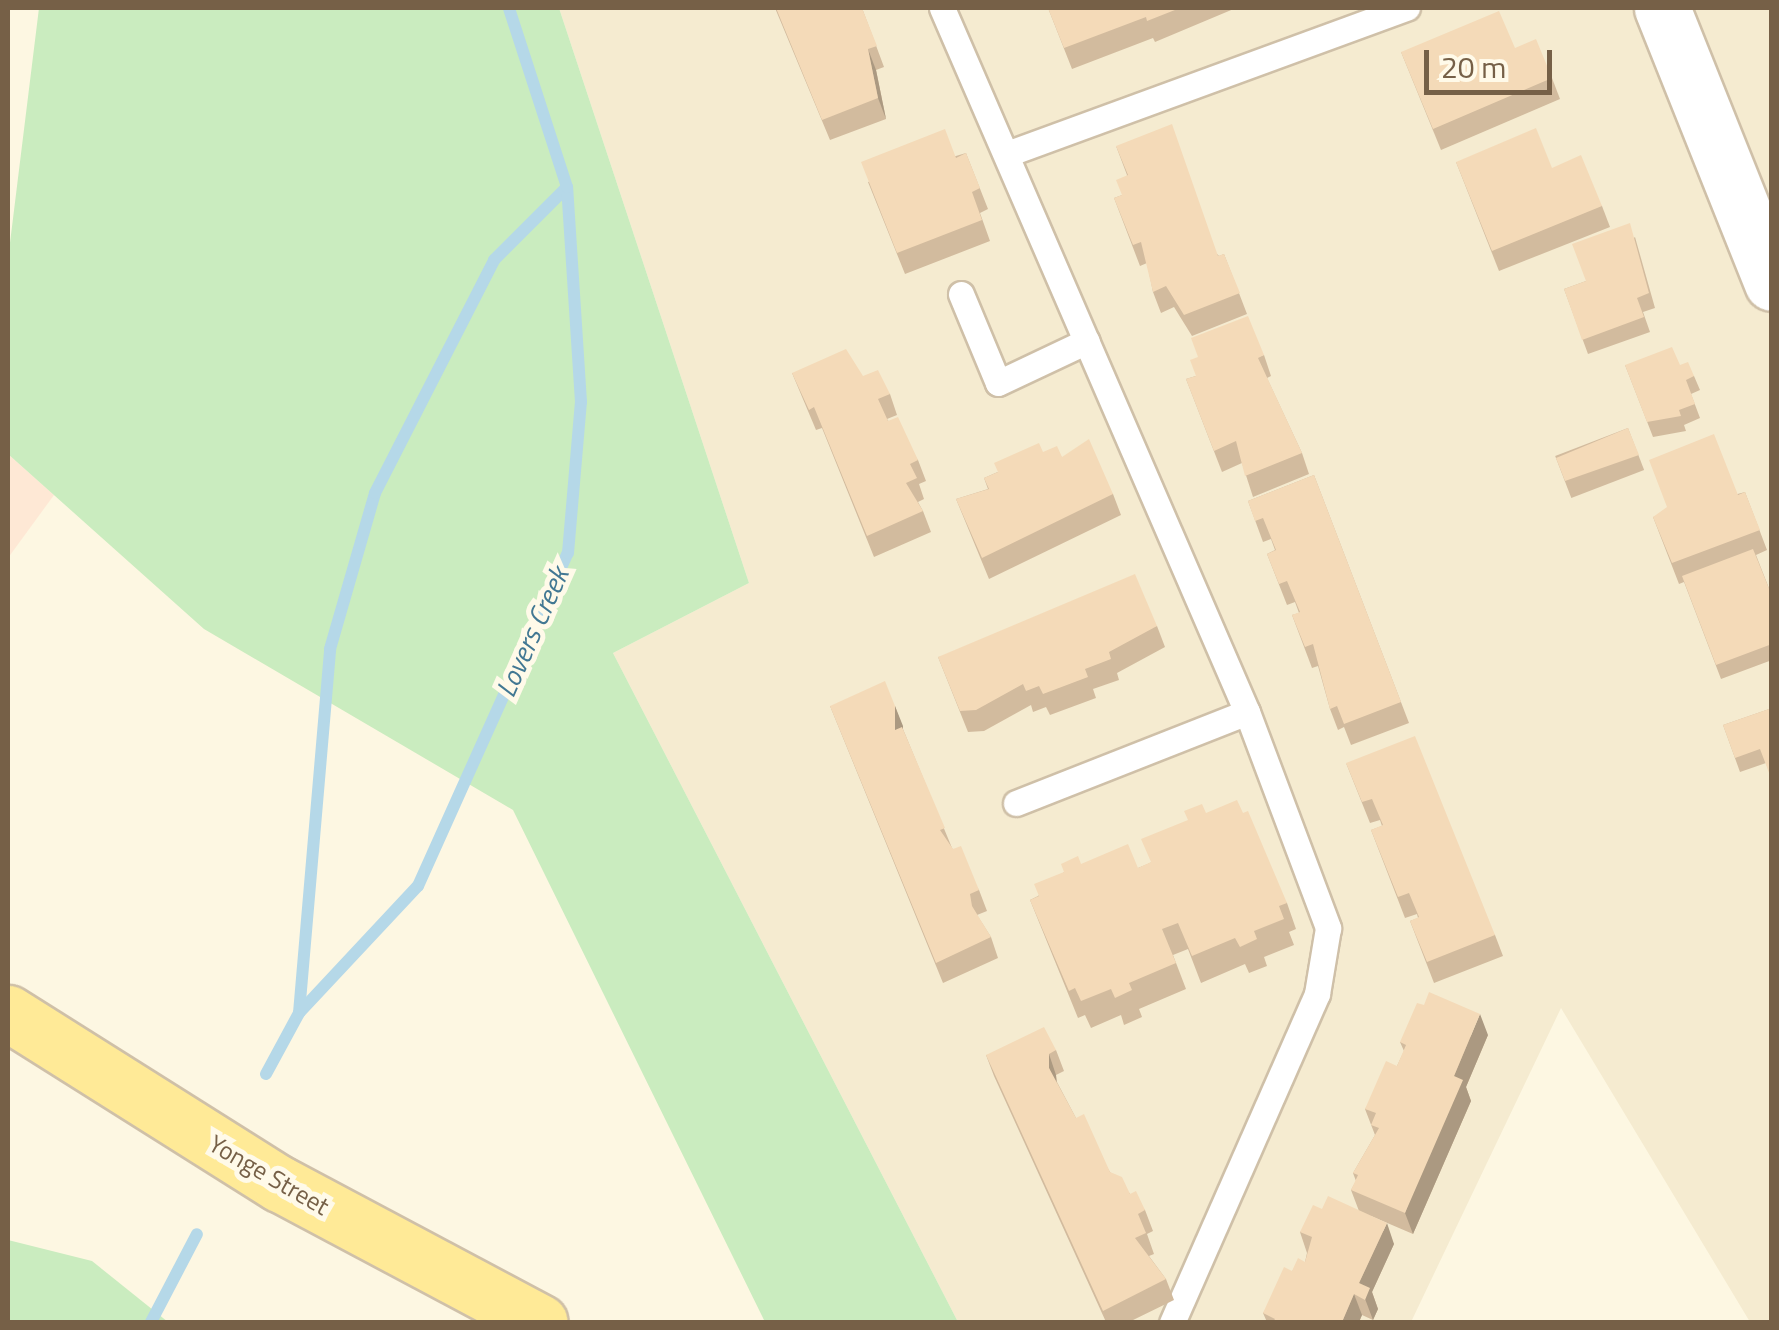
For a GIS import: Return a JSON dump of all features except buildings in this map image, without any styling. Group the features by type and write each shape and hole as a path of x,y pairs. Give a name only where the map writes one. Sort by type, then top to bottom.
{"main road":[{"name":"Yonge Street","path":"8,1013 280,1184 540,1322"}],"street":[{"path":"1662,8 1772,283"}],"lane":[{"path":"942,8 1247,712 1328,928 1317,994 1172,1322"},
{"path":"1007,154 1407,8"},
{"path":"961,294 998,383 1087,342"},
{"path":"1016,804 1247,712"}],"shaded area":[{"path":"559,8 1771,8 1771,1322 1750,1322 1561,1008 1411,1322 958,1322 613,653 749,583"},
{"path":"8,454 54,495 8,558"}],"green space":[{"path":"39,8 559,8 749,583 613,653 958,1322 765,1322 513,810 204,629 8,454 8,259"},
{"path":"8,1240 92,1261 168,1322 8,1322"}],"waterway":[{"name":"Lovers Creek","path":"266,1074 299,1013 418,886 568,553 581,402 567,187 509,8"},
{"path":"299,1013 330,649 375,493 494,260 567,187"},
{"name":"Lovers Creek","path":"151,1322 197,1234"}]}
